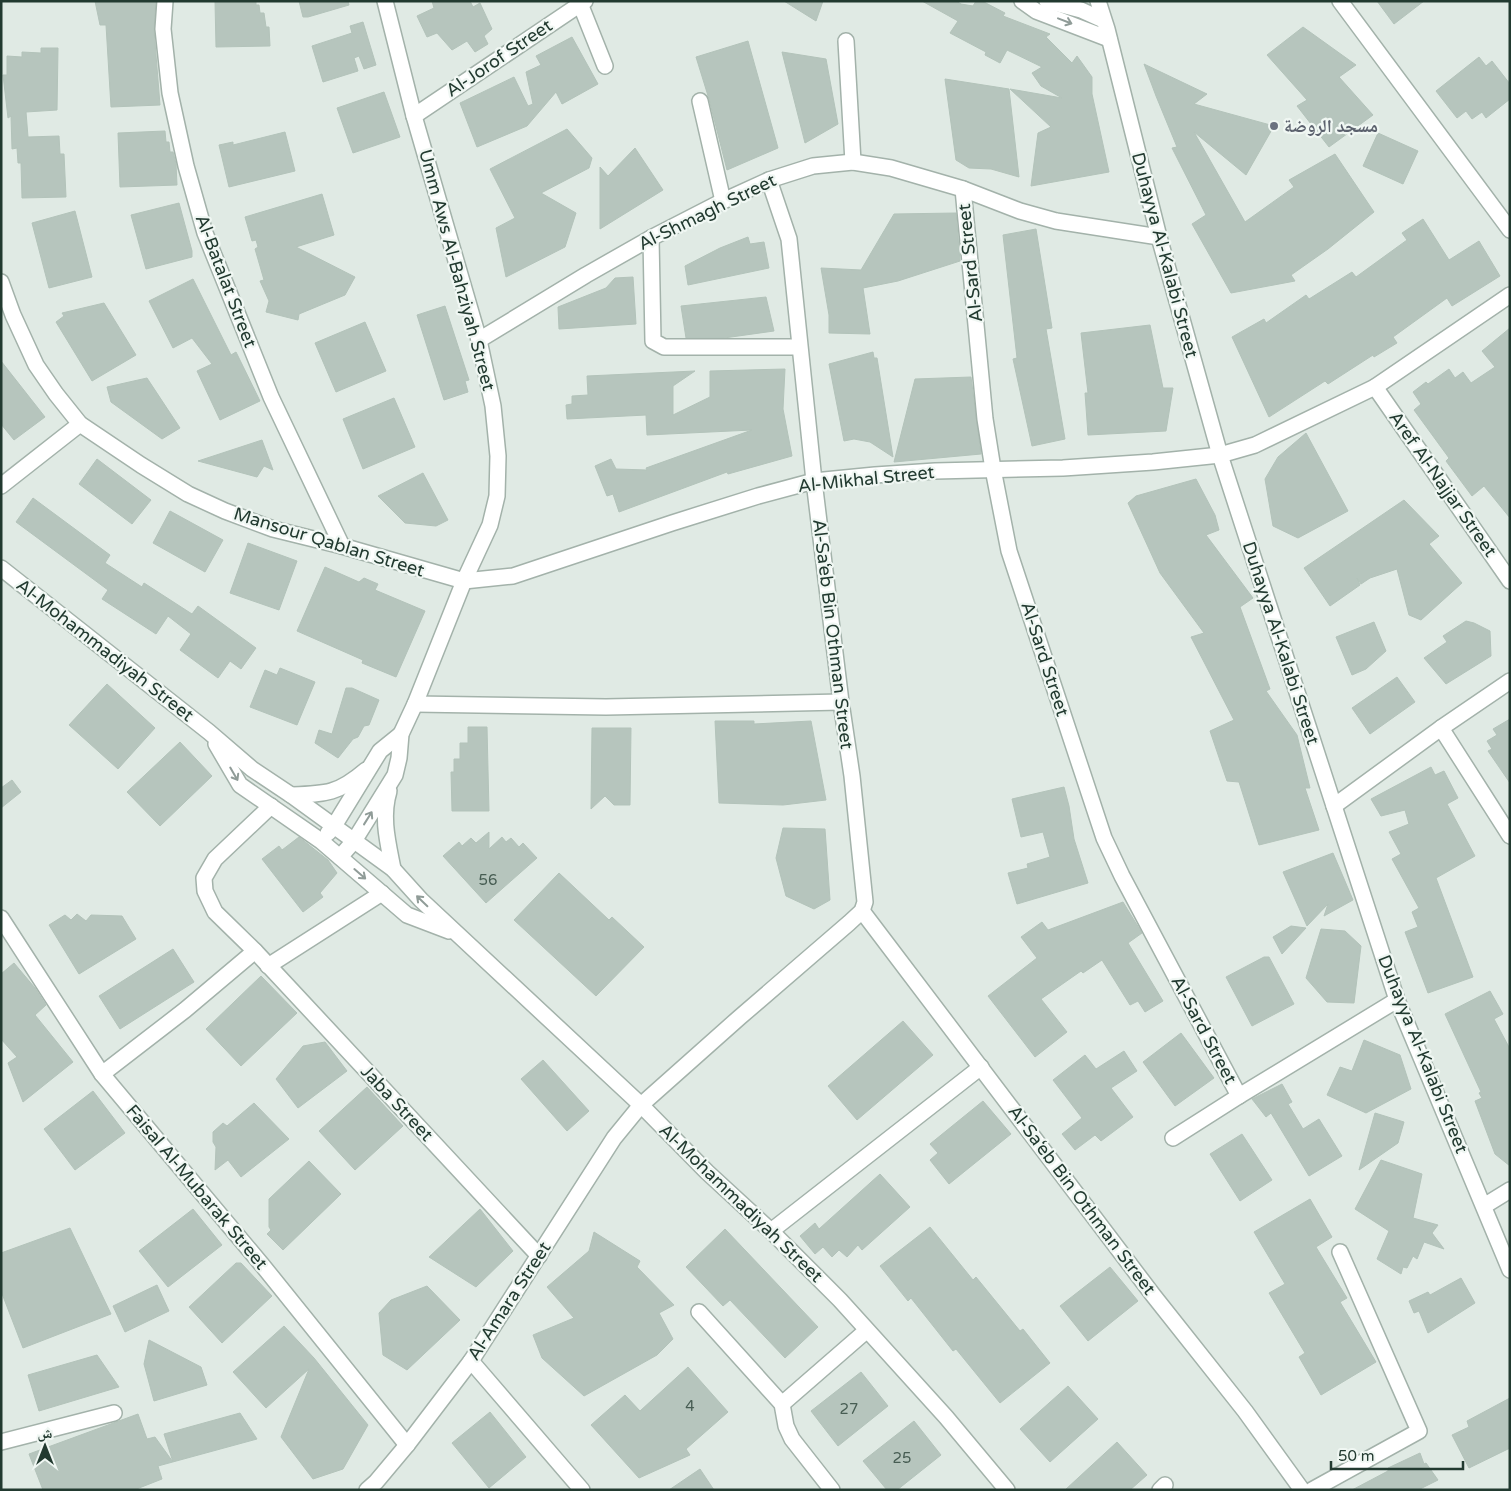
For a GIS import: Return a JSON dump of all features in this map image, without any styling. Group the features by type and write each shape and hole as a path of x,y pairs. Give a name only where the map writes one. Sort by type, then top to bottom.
{"street":[{"name":"Al-Batalat Street","path":"165,1 163,29 170,93 186,166 205,232 271,397 342,546"},
{"name":"Umm Aws Al-Bahziyah Street","path":"340,857 354,841 395,775 401,734 415,704 464,581 490,525 497,496 498,456 493,406 479,340 414,116 385,1"},
{"path":"1022,1 1036,11 1109,38"},
{"path":"1049,1 1081,10 1103,20"},
{"name":"Duhayya Al-Kalabi Street","path":"1098,1 1108,30 1159,237 1220,454 1334,806 1397,1000 1510,1270"},
{"path":"1340,1 1510,230"},
{"name":"Al-Jorof Street","path":"414,116 581,2"},
{"path":"581,2 605,66"},
{"path":"846,41 853,162"},
{"path":"700,101 723,201"},
{"name":"Al-Shmagh Street","path":"479,340 650,238 769,180 813,166 853,162 891,168 963,189 1020,211 1056,221 1159,237"},
{"name":"Al-Sa‘eb Bin Othman Street","path":"769,180 789,239 814,482 852,776 865,902 862,911 1153,1295 1245,1411 1302,1490"},
{"name":"Al-Sard Street","path":"963,189 985,419 1008,550 1104,838 1122,876 1239,1096"},
{"path":"650,238 653,341 664,348 799,347"},
{"name":"Mansour Qablan Street","path":"1,282 13,315 36,365 56,394 80,424 141,465 188,494 225,511 273,529 342,546 464,581"},
{"name":"Al-Mikhal Street","path":"464,581 514,576 758,496 814,482 875,475 993,469 1063,468 1153,462 1220,454 1255,446 1376,387 1510,295"},
{"name":"Aref Al-Najjar Street","path":"1376,387 1510,581"},
{"path":"1,486 80,424"},
{"name":"Al-Mohammadiyah Street","path":"1,568 209,732 252,769 393,869 421,900 641,1105 707,1172 771,1231 840,1300 866,1331 946,1417 1007,1490"},
{"path":"1334,806 1441,728 1510,681"},
{"path":"415,704 606,707 841,702"},
{"path":"1441,728 1510,836"},
{"name":"Al-Mohammadiyah Street","path":"209,732 240,785 321,841 407,915 458,934"},
{"name":"Umm Aws Al-Bahziyah Street","path":"321,841 334,826 380,751 401,734"},
{"path":"291,795 325,793 336,790 373,765"},
{"path":"393,869 385,819 388,794 395,775"},
{"name":"Jaba Street","path":"271,806 215,859 204,878 205,891 215,912 255,951 539,1256"},
{"path":"268,966 382,893"},
{"path":"641,1105 740,1016 850,924 862,911"},
{"name":"Faisal Al-Mubarak Street","path":"1,918 102,1074 270,1273 407,1445"},
{"path":"102,1074 185,1010 255,951"},
{"path":"1172,1138 1397,1000"},
{"path":"771,1231 981,1067"},
{"name":"Al-Amara Street","path":"367,1490 407,1445 471,1360 614,1138 641,1105"},
{"path":"1484,1206 1510,1190"},
{"path":"1312,1490 1419,1431 1340,1252"},
{"path":"699,1312 782,1404 786,1426 792,1439 832,1490"},
{"path":"782,1404 866,1331"},
{"path":"471,1360 582,1490"},
{"path":"1,1442 114,1413"}],"building":[{"path":"95,1 156,1 154,30 160,105 111,107 106,25 100,25"},
{"path":"215,1 256,1 256,5 259,5 260,13 264,13 266,27 269,27 270,46 216,47"},
{"path":"299,1 348,1 349,5 303,17"},
{"path":"432,1 470,1 473,7 480,3 492,29 484,36 488,44 475,52 467,41 452,50 437,33 427,37 417,16 434,8"},
{"path":"784,1 823,1 816,21"},
{"path":"922,1 956,1 973,6 976,1 982,1 1005,13 1003,16 1050,34 1046,37 1072,63 1077,56 1092,77 1092,94 1109,172 1031,186 1038,133 1051,127 1010,89 1062,98 1041,86 1032,73 1042,67 1007,50 1000,63 985,55 986,52 950,33 958,21"},
{"path":"1377,1 1424,1 1394,24"},
{"path":"363,22 376,65 364,69 359,56 354,58 358,71 323,82 312,46 352,33 350,26"},
{"path":"1303,27 1356,65 1339,77 1373,115 1329,147 1297,106 1307,100 1267,55"},
{"path":"572,37 598,84 562,104 556,92 527,126 477,147 460,103 514,77 528,106 533,104 526,72 541,65 536,56"},
{"path":"748,41 778,148 727,170 696,57"},
{"path":"41,48 58,48 57,110 26,112 28,137 59,136 60,154 64,154 66,197 22,198 21,163 18,163 17,148 12,149 11,116 8,118 3,75 7,75 7,56 22,57 22,52 41,53"},
{"path":"782,52 826,59 838,124 805,143"},
{"path":"1479,57 1486,66 1492,61 1510,84 1510,99 1486,118 1482,112 1472,119 1466,111 1457,118 1436,91"},
{"path":"1144,64 1207,94 1194,104 1274,126 1246,175 1194,132 1245,222 1294,187 1289,180 1335,154 1374,212 1328,249 1291,275 1295,281 1231,293 1192,224 1206,215 1172,148 1177,147"},
{"path":"945,79 1009,89 1019,177 991,169 969,168 956,160"},
{"path":"384,92 400,137 353,153 337,108"},
{"path":"567,129 592,158 589,168 541,193 576,213 565,247 506,277 496,228 515,218 490,169"},
{"path":"165,131 166,142 169,142 170,152 173,152 176,164 177,185 120,187 118,133"},
{"path":"285,132 295,171 229,187 219,145 233,142 233,145"},
{"path":"1378,133 1418,151 1403,184 1363,166"},
{"path":"635,148 663,190 600,229 600,167 608,176"},
{"path":"322,194 334,235 296,247 355,277 345,295 299,314 298,320 266,312 269,301 260,281 264,280 255,249 258,247 256,240 252,241 245,217"},
{"path":"179,203 192,257 146,269 131,215"},
{"path":"75,211 92,277 49,288 32,223"},
{"path":"956,213 960,261 898,281 863,288 870,334 829,333 829,315 821,268 861,270 894,214"},
{"path":"1423,219 1449,260 1479,241 1500,276 1452,306 1447,298 1393,337 1397,343 1374,357 1373,355 1328,384 1325,381 1269,417 1232,337 1264,319 1266,323 1306,295 1309,299 1352,272 1356,277 1407,240 1402,233"},
{"path":"1036,229 1052,328 1046,329 1065,439 1032,446 1013,359 1017,358 1003,235"},
{"path":"748,237 750,244 764,242 769,268 688,285 685,266 720,248"},
{"path":"633,277 636,324 559,329 558,307 606,288 615,278"},
{"path":"193,279 231,355 236,352 260,401 220,420 197,371 212,364 192,338 173,348 149,301"},
{"path":"766,297 774,331 724,338 686,338 681,306"},
{"path":"104,303 136,355 92,381 56,322 64,316 62,313"},
{"path":"445,306 469,380 465,381 468,392 444,400 417,315"},
{"path":"365,322 386,371 336,392 315,343"},
{"path":"1150,325 1163,388 1173,388 1166,431 1088,435 1085,393 1088,393 1081,333"},
{"path":"1510,328 1510,518 1484,486 1472,496 1446,461 1449,458 1414,410 1421,404 1413,392 1449,369 1455,378 1463,372 1471,383 1495,367 1482,351"},
{"path":"873,352 874,358 877,358 893,457 870,442 854,439 844,441 829,364"},
{"path":"1,361 45,417 14,440 1,424"},
{"path":"785,369 783,409 792,456 728,474 727,472 619,512 613,494 607,496 595,466 611,459 616,469 647,470 646,468 752,430 647,435 646,415 567,419 566,405 572,404 572,396 588,395 587,376 695,371 673,386 673,415 710,397 710,371"},
{"path":"971,377 981,454 894,462 915,379"},
{"path":"147,378 180,428 162,439 111,402 107,387"},
{"path":"394,398 415,447 363,469 343,419"},
{"path":"1306,433 1348,511 1298,538 1273,526 1265,479 1278,457"},
{"path":"262,440 273,470 264,466 257,477 198,461"},
{"path":"97,459 151,500 132,524 79,484"},
{"path":"423,473 448,520 436,526 405,523 378,496"},
{"path":"1196,479 1215,515 1219,530 1206,535 1253,598 1240,607 1270,689 1266,691 1297,735 1310,788 1305,788 1319,830 1259,845 1239,782 1227,781 1210,731 1234,720 1191,637 1204,633 1160,573 1128,503 1136,496"},
{"path":"33,498 110,555 105,563 142,587 144,583 192,614 198,606 256,648 241,669 230,661 218,678 180,650 191,634 168,616 156,634 102,599 108,590 16,522"},
{"path":"1404,500 1439,536 1429,544 1462,583 1421,620 1409,615 1397,569 1370,578 1361,584 1357,578 1360,585 1330,606 1304,568"},
{"path":"170,511 223,540 205,572 153,543"},
{"path":"248,543 297,561 279,610 230,593"},
{"path":"325,567 359,582 364,578 378,584 375,590 425,611 396,677 362,663 363,660 297,631"},
{"path":"1466,621 1490,631 1491,656 1446,684 1424,658 1447,642 1443,636"},
{"path":"1374,622 1386,651 1366,669 1352,675 1336,637"},
{"path":"280,668 315,682 297,725 250,707 265,670 277,675"},
{"path":"1397,677 1415,702 1370,734 1352,708"},
{"path":"107,684 155,728 118,769 69,725"},
{"path":"346,688 352,688 379,700 369,725 364,726 358,737 353,739 338,758 315,743 319,730 332,734"},
{"path":"1510,719 1510,783 1488,751 1492,749 1487,741 1497,735 1493,729"},
{"path":"715,721 754,721 754,724 811,721 826,800 783,805 719,803"},
{"path":"468,727 487,727 489,811 452,811 451,772 454,772 454,759 460,759 460,743 468,743"},
{"path":"592,728 631,728 630,805 614,805 605,796 591,809"},
{"path":"180,742 212,776 160,826 127,792"},
{"path":"1431,767 1435,775 1444,771 1458,798 1447,804 1475,856 1436,878 1473,977 1428,993 1405,932 1418,927 1412,912 1419,908 1392,859 1401,854 1389,832 1409,824 1405,810 1381,816 1371,799"},
{"path":"12,780 21,792 1,808 1,788"},
{"path":"1064,787 1074,839 1088,883 1017,904 1008,873 1028,868 1027,864 1050,857 1043,832 1021,837 1012,799"},
{"path":"783,828 825,829 830,900 814,909 786,896 776,858"},
{"path":"489,832 489,849 502,837 506,842 511,838 519,847 523,843 537,858 486,903 443,856 459,842 462,846 471,838 476,843"},
{"path":"299,837 328,860 337,873 320,893 323,897 303,912 262,859 279,846 282,850"},
{"path":"1333,853 1353,900 1324,916 1328,904 1307,926 1283,872"},
{"path":"559,873 609,920 612,917 644,947 596,996 514,920"},
{"path":"1123,902 1142,933 1128,943 1163,1001 1145,1012 1138,1001 1130,1005 1102,960 1083,973 1081,971 1041,999 1067,1032 1035,1057 988,996 1037,958 1021,937 1042,922 1048,930"},
{"path":"77,914 86,921 91,915 122,916 136,939 79,974 49,925 65,915 71,920"},
{"path":"1291,926 1306,928 1282,954 1273,937"},
{"path":"1321,929 1345,931 1361,946 1354,1003 1327,1002 1306,978"},
{"path":"173,949 194,982 120,1029 99,996"},
{"path":"1264,957 1269,957 1294,1004 1252,1026 1226,977"},
{"path":"14,963 35,988 46,1005 35,1015 73,1062 23,1102 8,1063 17,1057 1,1039 1,974"},
{"path":"261,976 297,1013 241,1066 206,1029"},
{"path":"1490,991 1503,1014 1494,1019 1510,1049 1510,1166 1495,1154 1475,1101 1482,1098 1479,1093 1481,1092 1445,1014"},
{"path":"903,1021 933,1055 857,1120 828,1086"},
{"path":"1181,1033 1214,1078 1175,1106 1143,1062"},
{"path":"1364,1040 1400,1055 1411,1089 1366,1113 1327,1095 1340,1067 1352,1071"},
{"path":"325,1042 347,1071 298,1108 276,1079 303,1046"},
{"path":"1124,1051 1137,1071 1111,1088 1133,1117 1101,1141 1095,1135 1075,1150 1062,1134 1082,1118 1053,1080 1085,1055 1096,1069"},
{"path":"543,1060 589,1111 567,1131 521,1079"},
{"path":"1282,1084 1292,1102 1288,1104 1303,1129 1319,1119 1342,1156 1309,1176 1271,1113 1266,1117 1252,1099"},
{"path":"367,1087 403,1126 355,1170 319,1131"},
{"path":"93,1091 125,1133 75,1170 44,1129"},
{"path":"983,1101 1011,1134 949,1184 930,1160 938,1153 930,1144"},
{"path":"254,1103 289,1139 241,1177 228,1160 215,1170 216,1147 213,1142 213,1132 223,1123 227,1126"},
{"path":"1375,1113 1404,1122 1398,1143 1359,1170"},
{"path":"1242,1134 1272,1180 1240,1201 1210,1154"},
{"path":"1381,1160 1422,1174 1413,1218 1438,1225 1432,1233 1444,1249 1424,1242 1417,1259 1413,1256 1407,1268 1403,1267 1401,1274 1377,1259 1389,1231 1355,1209"},
{"path":"309,1161 341,1194 283,1250 267,1234 271,1230 269,1227 269,1199"},
{"path":"880,1174 910,1207 862,1250 858,1245 847,1257 839,1250 832,1257 823,1247 815,1254 800,1236 815,1223 819,1229"},
{"path":"1310,1199 1332,1237 1316,1247 1347,1298 1340,1302 1376,1362 1321,1395 1299,1357 1305,1353 1269,1293 1285,1284 1254,1232"},
{"path":"193,1209 222,1245 168,1287 139,1251"},
{"path":"480,1209 513,1251 476,1287 429,1257"},
{"path":"930,1227 973,1280 976,1277 1020,1331 1023,1329 1050,1363 1000,1403 956,1349 953,1351 911,1298 908,1301 880,1266"},
{"path":"70,1228 111,1314 23,1348 1,1291 1,1253"},
{"path":"725,1229 818,1327 785,1358 730,1300 723,1306 686,1267"},
{"path":"594,1232 640,1261 637,1267 674,1305 659,1313 673,1339 657,1355 584,1396 542,1358 533,1335 574,1318 547,1287 589,1251"},
{"path":"236,1263 241,1263 272,1296 222,1343 189,1307"},
{"path":"1110,1267 1138,1301 1088,1341 1060,1306"},
{"path":"1461,1278 1475,1303 1428,1333 1419,1311 1414,1313 1409,1301 1428,1292 1430,1295"},
{"path":"157,1285 169,1311 125,1332 113,1306"},
{"path":"427,1286 460,1320 407,1370 383,1355 379,1313 391,1300"},
{"path":"284,1326 314,1358 368,1425 343,1469 313,1479 281,1437 309,1369 266,1408 233,1372"},
{"path":"149,1340 201,1367 207,1385 154,1401 144,1364"},
{"path":"97,1355 119,1387 39,1411 28,1375"},
{"path":"688,1367 728,1412 686,1449 690,1455 639,1478 591,1425 625,1395 640,1411"},
{"path":"861,1372 888,1406 838,1446 811,1411"},
{"path":"1068,1386 1098,1419 1050,1462 1020,1429"},
{"path":"1510,1398 1510,1448 1469,1468 1452,1435 1469,1427 1467,1421"},
{"path":"490,1412 526,1457 489,1488 452,1443"},
{"path":"240,1413 257,1439 173,1462 164,1434"},
{"path":"138,1414 147,1439 155,1437 173,1462 158,1466 162,1479 134,1490 43,1490 29,1454"},
{"path":"914,1421 941,1455 897,1490 887,1490 863,1461"},
{"path":"1117,1442 1147,1475 1130,1490 1065,1490"},
{"path":"1420,1453 1424,1464 1426,1463 1438,1480 1418,1490 1352,1490 1388,1471 1388,1468"},
{"path":"700,1469 714,1490 669,1490"}],"place":[{"name":"مسجد الروضة","path":"1274,126"}]}
